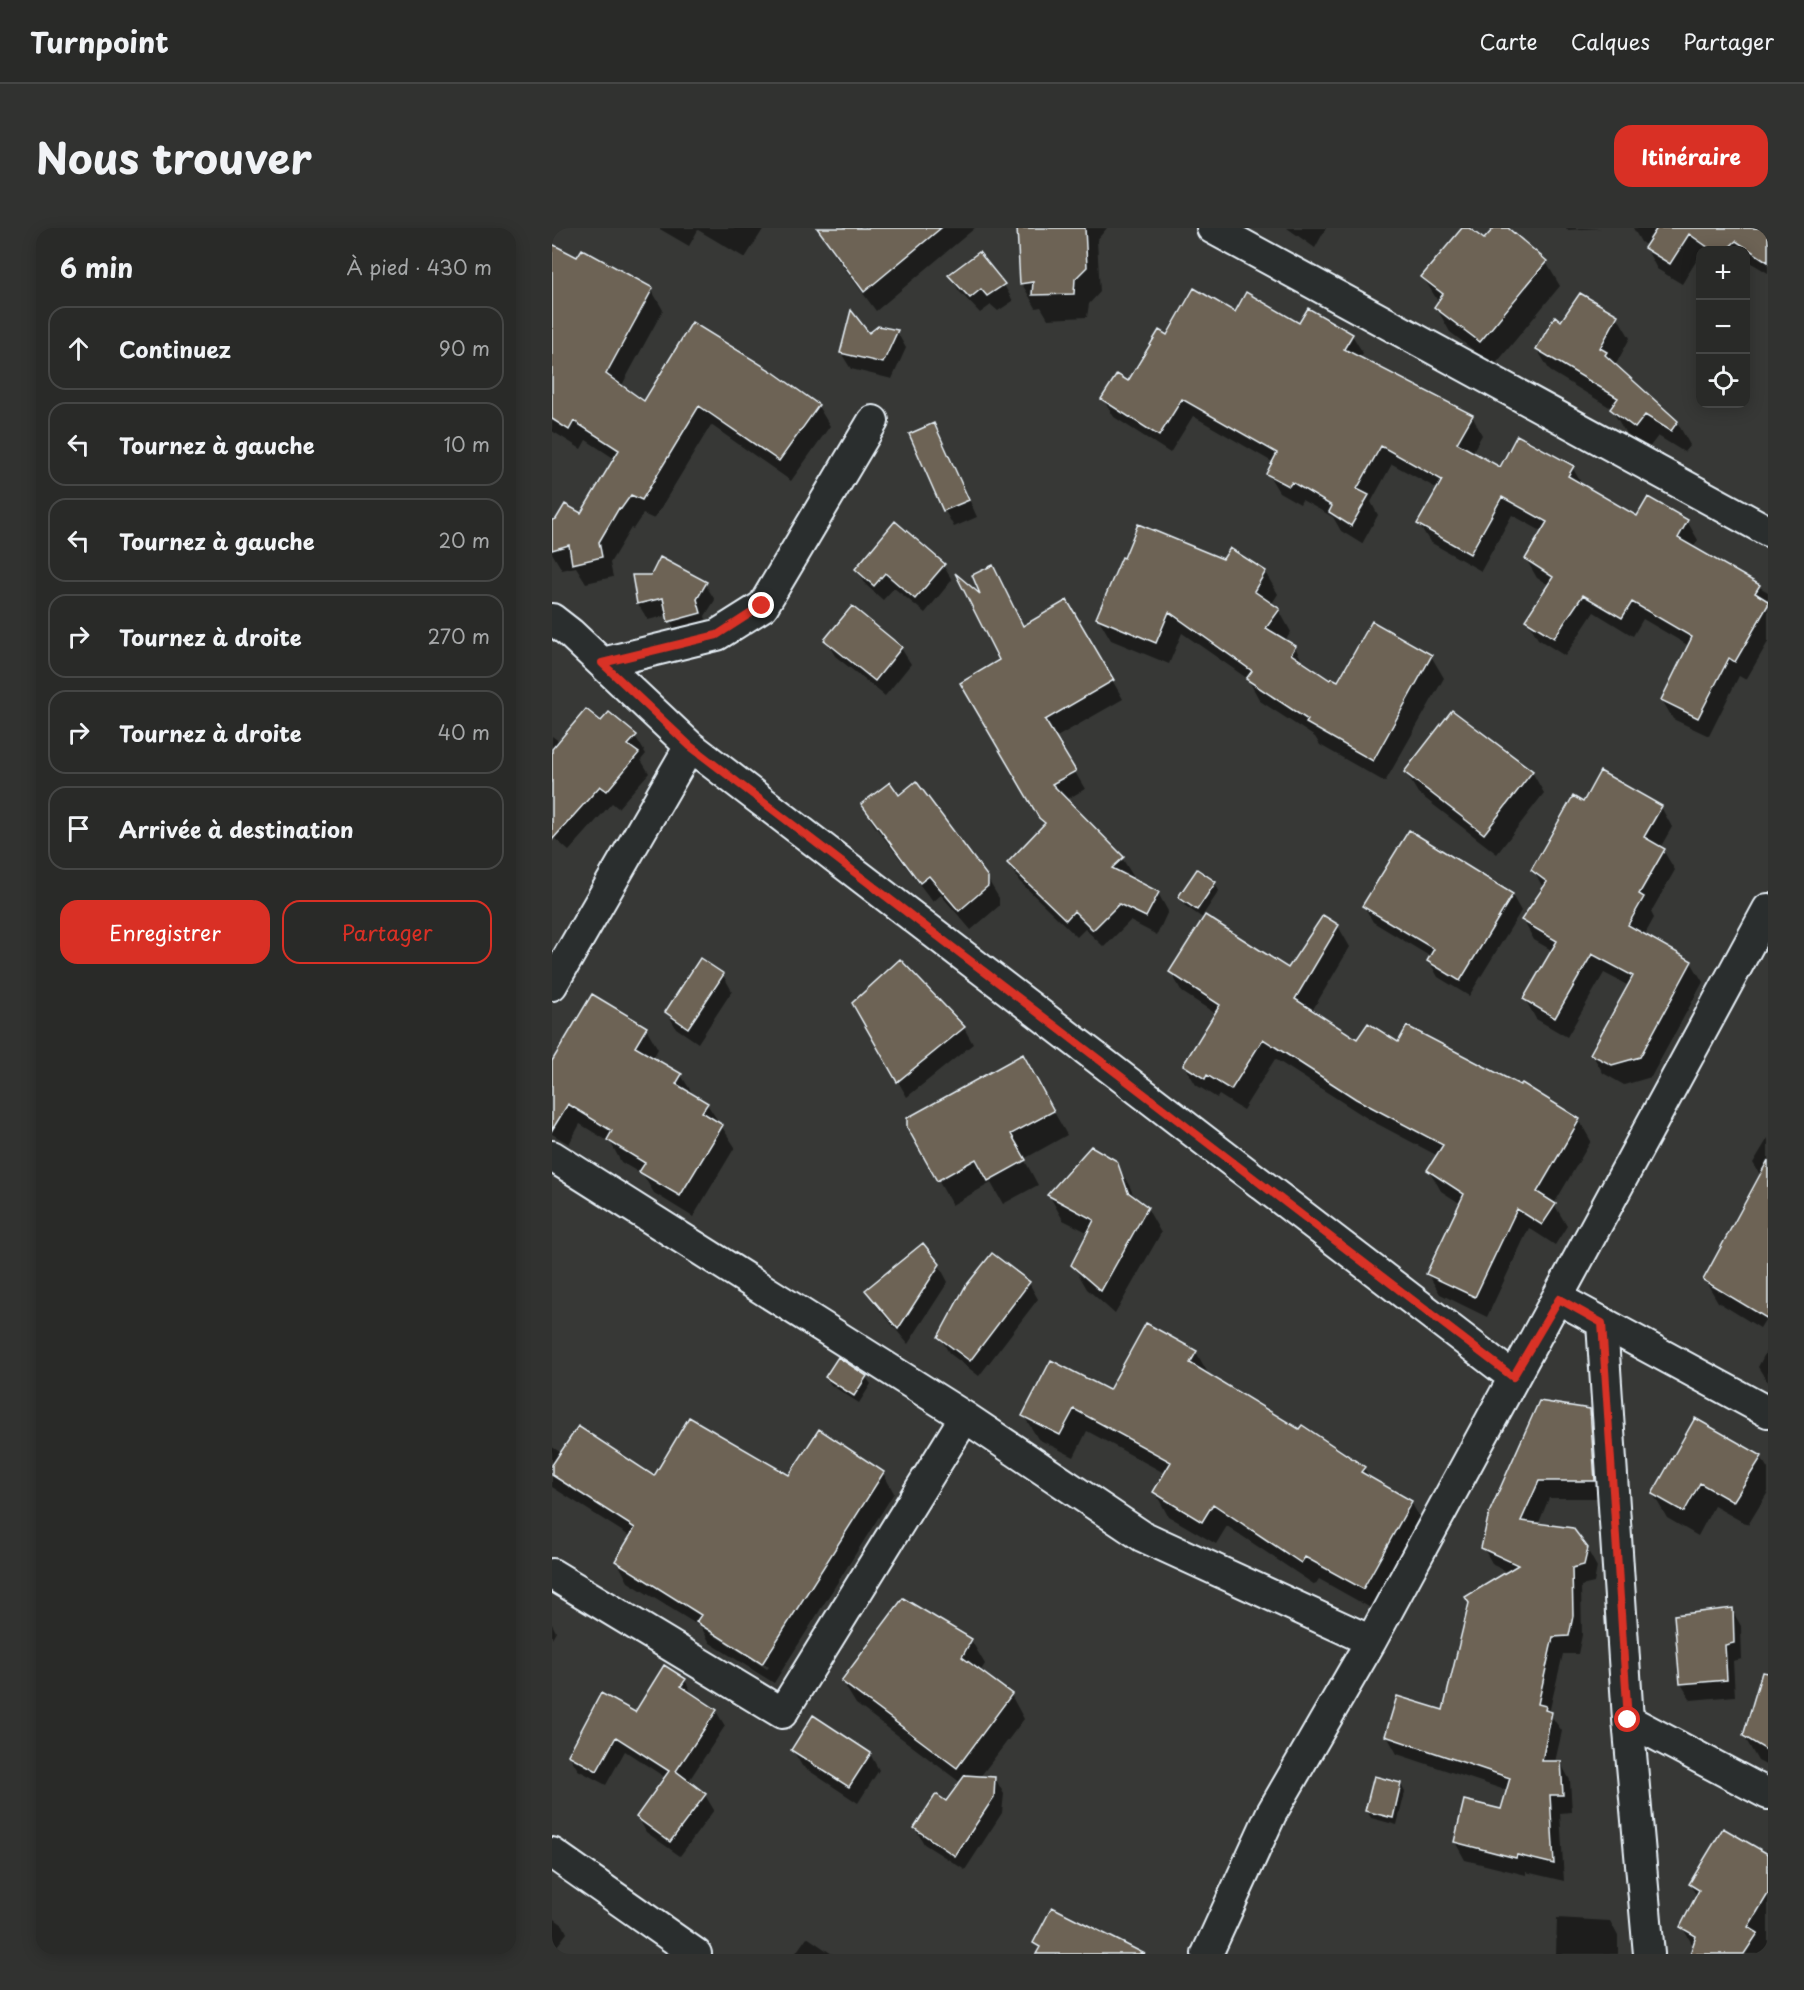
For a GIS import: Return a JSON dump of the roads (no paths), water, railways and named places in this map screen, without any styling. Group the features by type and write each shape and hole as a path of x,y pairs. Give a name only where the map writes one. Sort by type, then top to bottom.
{"street":[{"path":"1212,228 1768,531"},
{"path":"602,663 717,635 762,606 873,421"},
{"path":"552,619 690,746 1513,1377"},
{"path":"552,985 690,746"},
{"path":"1207,1954 1272,1814 1371,1641 1513,1377 1559,1299 1768,909"},
{"path":"552,1156 965,1417 1142,1536 1371,1641"},
{"path":"1559,1299 1768,1412"},
{"path":"1602,1323 1628,1720 1649,1954"},
{"path":"552,1574 782,1713 965,1417"},
{"path":"1628,1720 1768,1794"},
{"path":"552,1853 696,1954"}]}
